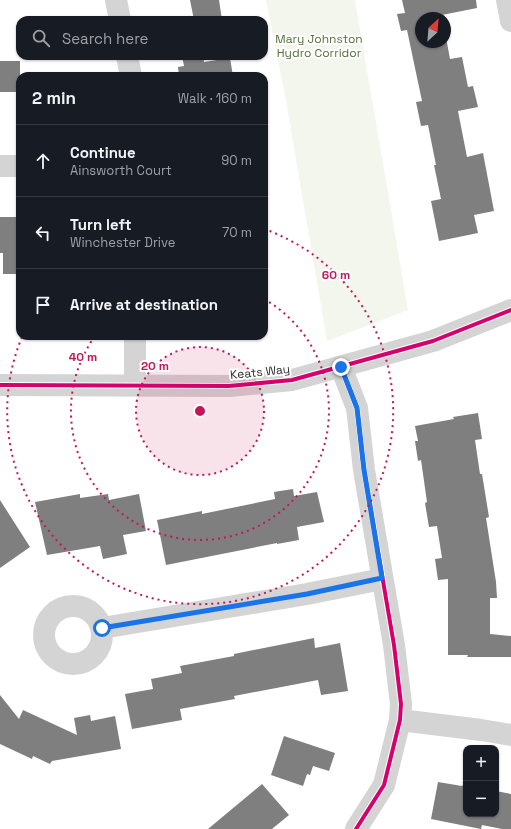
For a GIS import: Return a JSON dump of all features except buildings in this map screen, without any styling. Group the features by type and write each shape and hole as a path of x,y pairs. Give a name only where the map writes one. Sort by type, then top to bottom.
{"street":[{"path":"116,0 119,16"},
{"path":"507,0 511,21"},
{"path":"128,60 129,72"},
{"path":"0,166 16,166"},
{"name":"Keats Way","path":"0,385 237,386 292,380 432,341 511,310"},
{"path":"134,340 135,385"},
{"path":"341,367 357,408 364,470 394,645 401,704 400,720 384,785 356,829"},
{"path":"102,628 307,594 382,578"},
{"path":"400,720 511,735"}],"green space":[{"name":"Mary Johnston Hydro Corridor","path":"266,0 355,0 408,310 327,341 286,100"}],"cycle path":[{"path":"0,385 229,386 292,380 433,341 511,310"},
{"path":"341,367 357,408 364,470 394,645 401,704 400,720 384,785 356,829"}],"route":[{"path":"102,628 307,594 382,578 364,470 357,408 341,367"}]}
